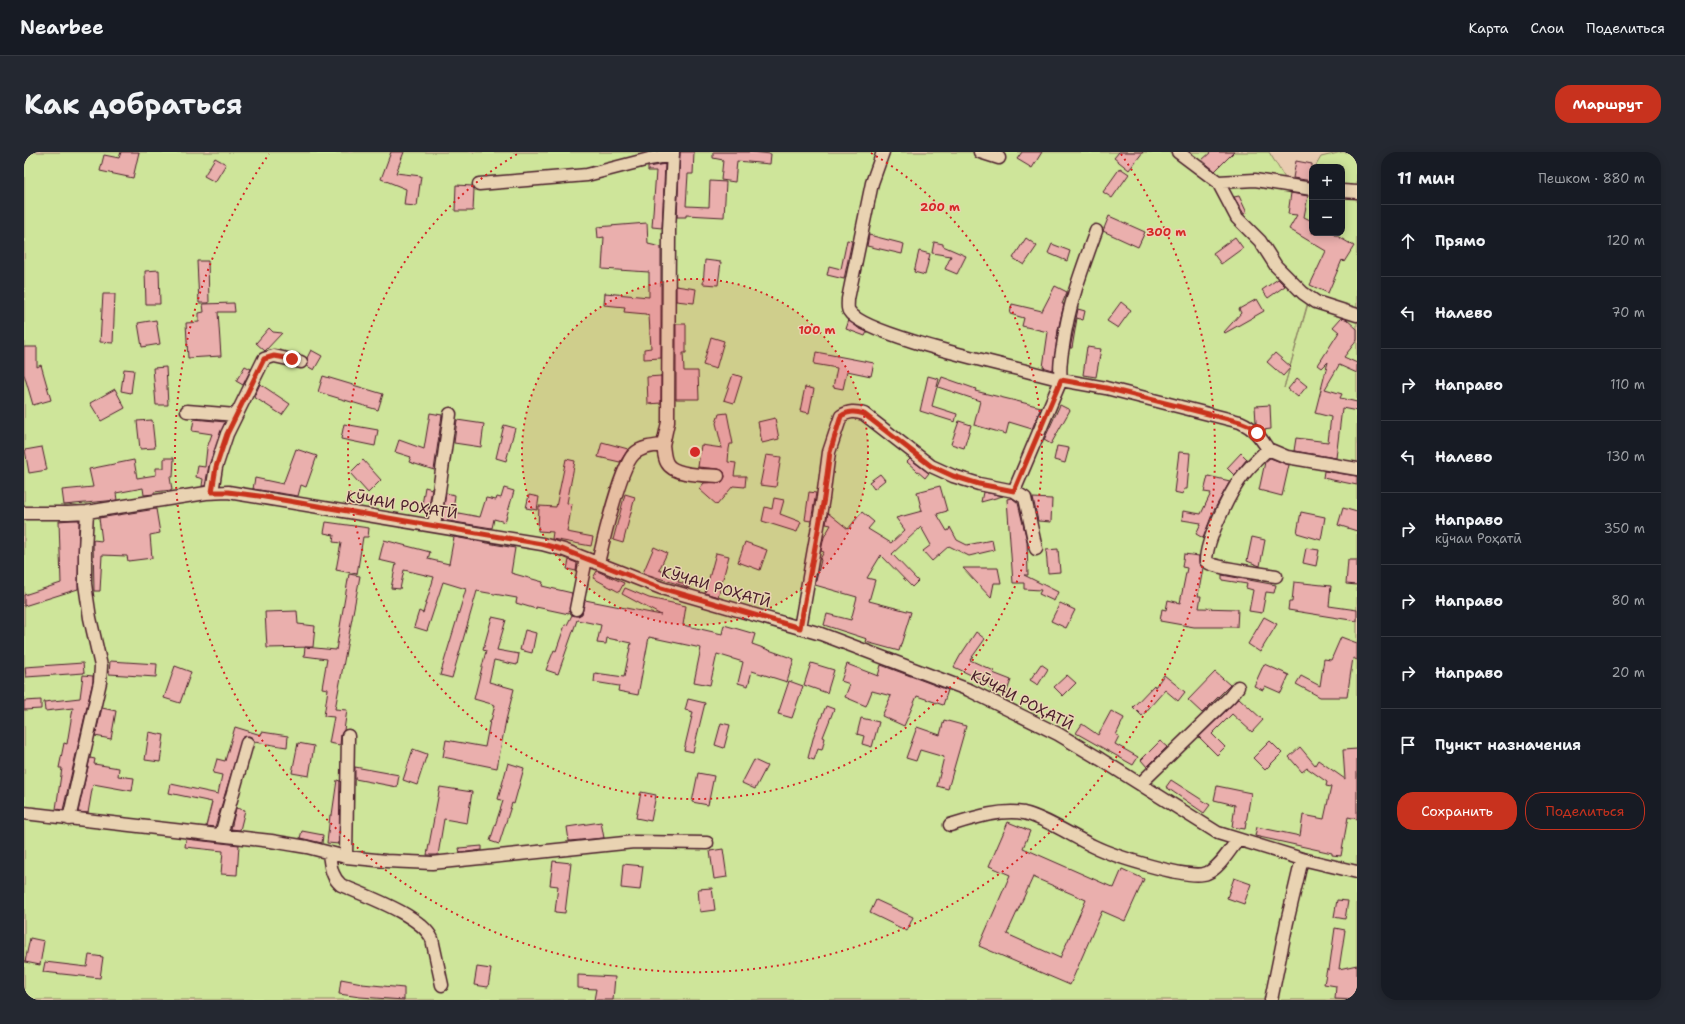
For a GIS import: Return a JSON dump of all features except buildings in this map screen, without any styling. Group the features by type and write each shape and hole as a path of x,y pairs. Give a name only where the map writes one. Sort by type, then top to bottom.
{"street":[{"path":"883,152 867,202 848,299 849,311 863,322 886,332 946,351 1032,371 1061,380 1106,388 1240,422 1250,426 1268,449 1287,457 1357,469"},
{"path":"980,152 999,158"},
{"path":"1178,152 1218,182 1236,217 1260,241 1276,266 1303,293 1316,302 1357,315"},
{"path":"479,184 587,175 673,154 669,230 668,422 663,445 667,463 674,470 692,474 718,476"},
{"path":"1218,182 1255,180 1309,189"},
{"path":"1345,191 1357,192"},
{"path":"1014,491 1061,380 1060,364 1068,314 1074,290 1096,231"},
{"path":"212,492 220,454 236,415 264,359 274,356 300,362"},
{"path":"800,628 824,498 830,452 841,416 848,412 856,411 864,414 931,466 953,476 979,484 1014,491 1025,498 1036,549"},
{"path":"187,412 236,415"},
{"path":"434,526 450,414"},
{"path":"598,563 613,507 628,462 635,454 642,450 663,445"},
{"path":"1268,449 1244,474 1236,485 1214,529 1208,545 1206,558 1209,564 1276,576"},
{"name":"КӮЧАИ РОҲАТӢ","path":"24,513 87,512 212,492 228,492 542,544 564,550 661,588 821,634 969,690 1058,734 1218,833 1302,859 1357,872"},
{"path":"69,819 100,682 101,666 90,618 85,584 87,512"},
{"path":"576,609 586,559"},
{"path":"1140,784 1230,697 1238,687"},
{"path":"346,857 348,736"},
{"path":"221,835 247,743"},
{"path":"24,813 293,844 329,854 386,861 432,863 634,842 707,843"},
{"path":"950,825 984,816 1024,813 1095,847 1128,859 1173,871 1202,875 1214,869 1238,840"},
{"path":"329,854 331,870 335,879 342,885 402,913 429,932 432,939 442,985"},
{"path":"1271,1000 1302,859"}],"green space":[{"path":"24,152 1269,152 1288,183 1309,191 1309,236 1345,236 1345,164 1317,164 1321,157 1342,152 1357,152 1357,1000 24,1000","holes":["1235,174 1249,176 1236,175 1220,181 1237,217 1310,297 1284,388 1309,298 1236,218 1219,180"]}],"route":[{"path":"292,359 269,356 264,359 227,434 216,467 212,492 228,492 259,496 351,513 542,544 564,550 661,588 800,628 824,498 830,452 837,424 841,416 848,412 856,411 864,414 931,466 953,476 979,484 1014,491 1036,435 1061,380 1106,388 1240,422 1250,426 1257,433"}]}
